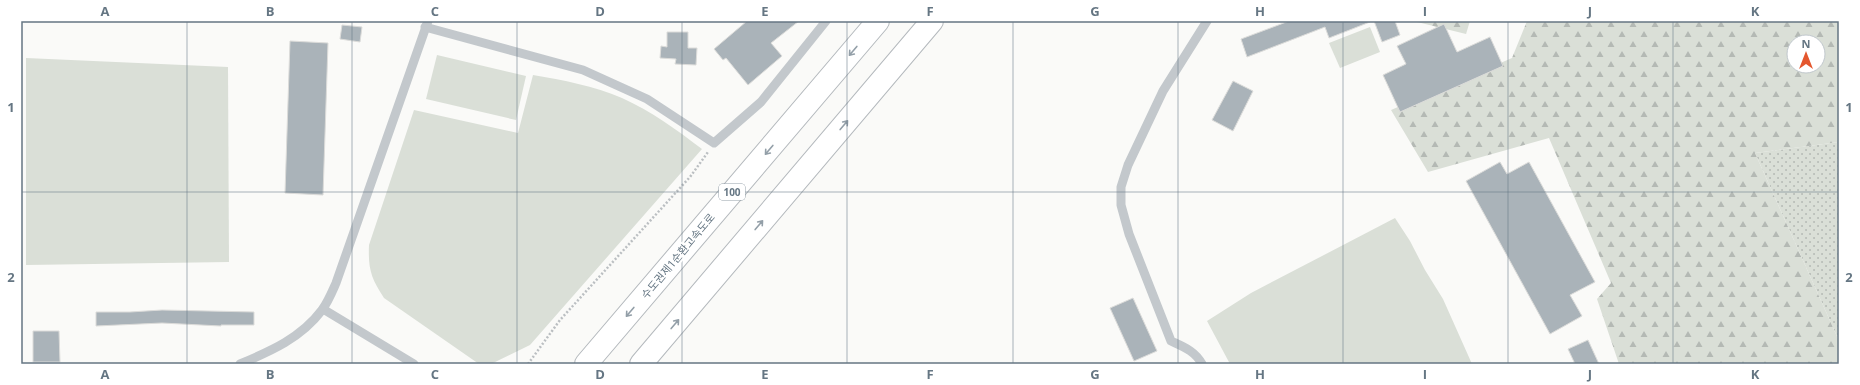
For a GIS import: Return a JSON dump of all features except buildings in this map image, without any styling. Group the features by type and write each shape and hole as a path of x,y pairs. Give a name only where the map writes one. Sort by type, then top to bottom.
{"highway":[{"name":"수도권제1순환고속도로","path":"586,364 878,21"},
{"path":"641,364 932,21"}],"lane":[{"path":"240,364 277,348 306,329 323,309 336,283 426,24 583,70 647,99 714,143 760,102 826,21"},
{"path":"1202,364 1198,356 1186,347 1171,341 1130,234 1122,205 1122,187 1128,165 1163,91 1207,21"},
{"path":"323,309 413,363"}],"path":[{"path":"528,364 560,320 690,177 714,143"}],"green space":[{"path":"1413,21 1470,21 1466,34"},
{"path":"1527,21 1839,21 1839,142 1755,153 1839,341 1839,364 1619,364 1597,299 1611,283 1549,138 1428,172 1391,110 1512,58"},
{"path":"1370,27 1380,52 1340,68 1329,43"},
{"path":"437,55 526,76 516,120 426,99"},
{"path":"26,58 228,67 229,262 26,265"},
{"path":"533,75 567,81 622,98 653,115 702,149 530,345 491,364 479,364 384,298 371,273 369,245 414,110 518,133"},
{"path":"1839,142 1839,341 1755,153"},
{"path":"1395,218 1443,299 1472,364 1230,364 1207,321 1251,293"}]}
